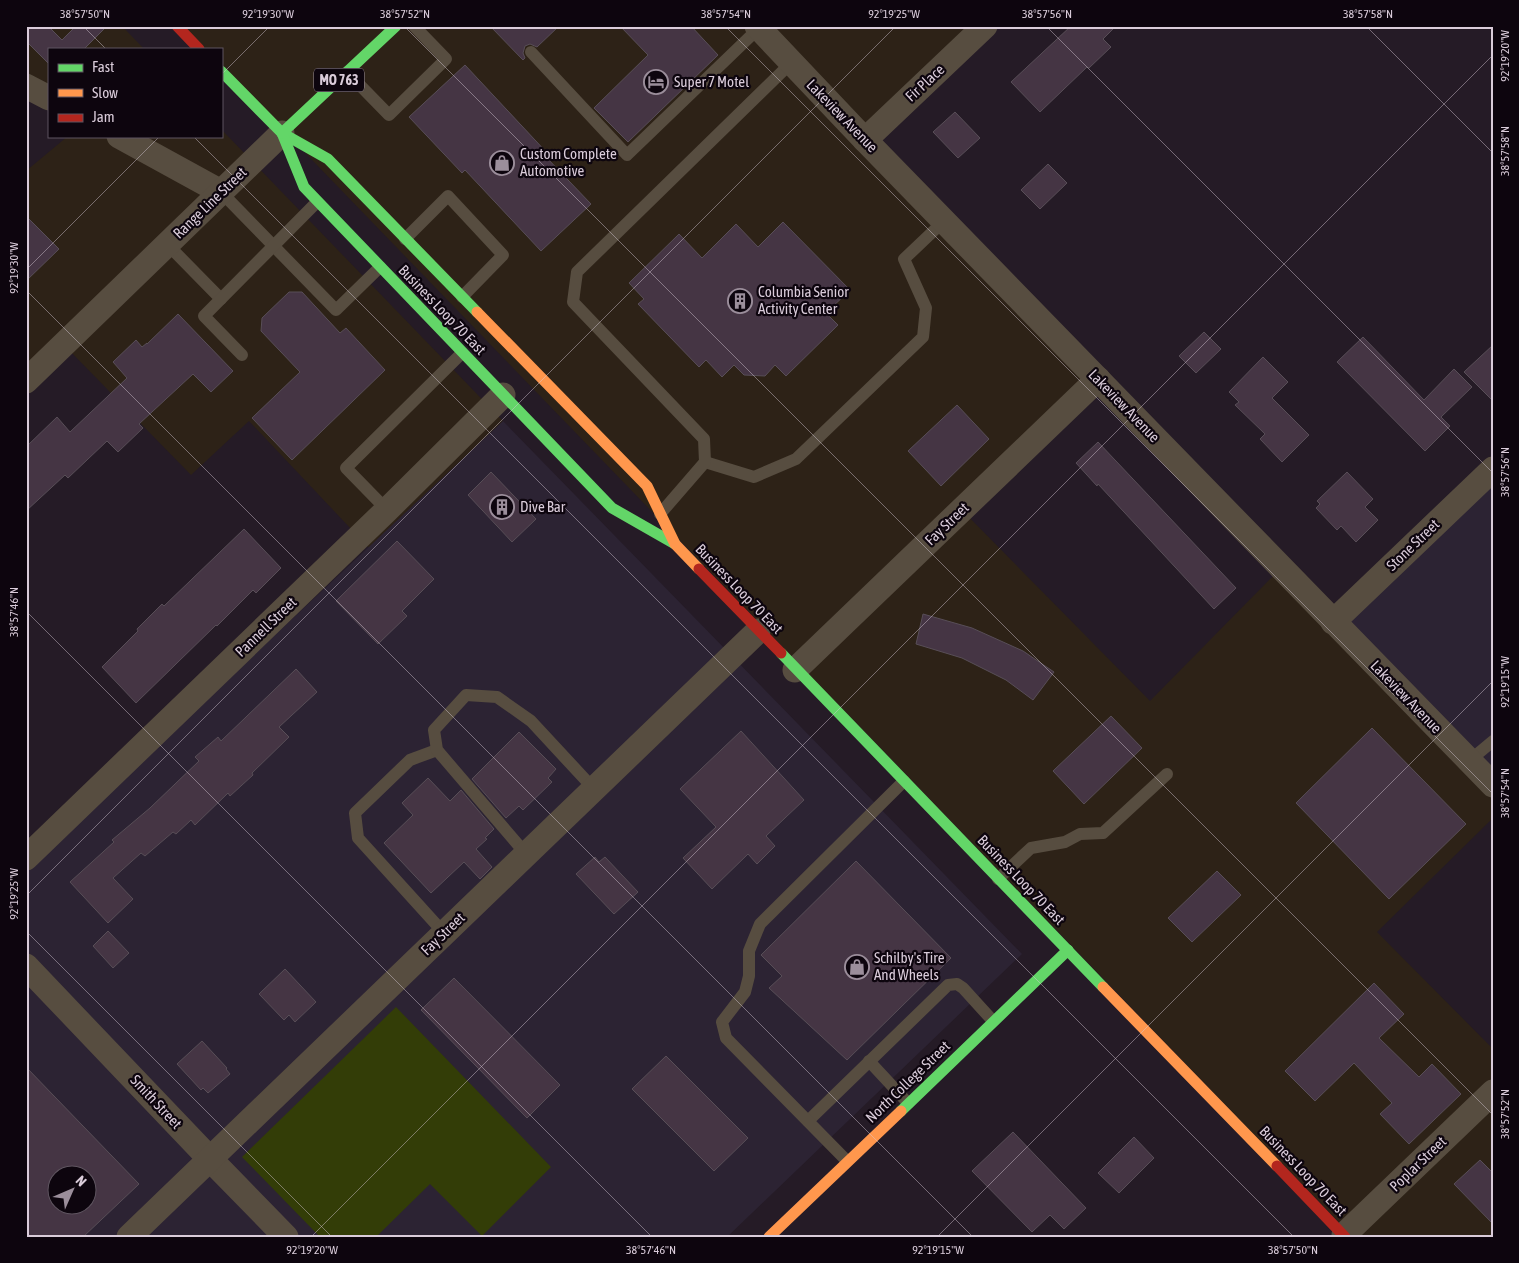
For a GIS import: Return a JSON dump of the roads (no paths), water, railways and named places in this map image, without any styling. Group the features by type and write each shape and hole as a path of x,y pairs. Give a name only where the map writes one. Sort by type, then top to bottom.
{"main road":[{"path":"177,26 198,48"},
{"name":"Range Line Street","path":"282,134 396,26"},
{"name":"Business Loop 70 East","path":"222,73 282,134 328,159 647,486 675,544"},
{"name":"Business Loop 70 East","path":"282,134 304,188 462,353 612,508 675,544 1345,1236"},
{"name":"North College Street","path":"769,1237 1068,950"}],"street":[{"name":"Fir Place","path":"865,140 985,26"},
{"name":"Lakeview Avenue","path":"758,27 865,140 1493,785"},
{"path":"26,86 48,97"},
{"name":"Range Line Street","path":"26,381 282,134"},
{"path":"123,138 221,192"},
{"name":"Fay Street","path":"795,670 1098,379"},
{"name":"Pannell Street","path":"26,858 387,510 503,395"},
{"name":"Stone Street","path":"1333,622 1493,469"},
{"name":"Fay Street","path":"128,1237 758,631"},
{"name":"Smith Street","path":"26,966 286,1237"},
{"name":"Poplar Street","path":"1345,1236 1493,1092"}],"lane":[{"path":"347,72 389,115 446,59 414,26"},
{"path":"531,52 626,155 758,27"},
{"path":"660,514 706,462 704,439 573,302 577,272 791,63"},
{"path":"221,192 336,310 380,267"},
{"path":"405,238 448,196 503,255 462,297"},
{"path":"242,355 204,316 317,202"},
{"path":"706,462 754,477 796,459 923,338 926,308 904,259 944,221"},
{"path":"167,244 221,299"},
{"path":"387,510 346,468 462,353"},
{"path":"526,854 436,750 434,730 466,695 497,697 531,721 594,788"},
{"path":"1469,761 1493,741"},
{"path":"436,750 410,760 355,813 358,838 444,933"},
{"path":"998,878 1031,848 1065,842 1080,834 1103,833 1167,774"},
{"path":"847,1161 726,1038 722,1022 746,992 749,976 749,951 760,924 904,781"},
{"path":"808,1121 948,985 957,984 963,988 993,1021"},
{"path":"869,1061 908,1103"}],"place":[{"name":"Super 7 Motel","path":"656,82"},
{"name":"Custom Complete Automotive","path":"502,163"},
{"name":"Columbia Senior Activity Center","path":"740,301"},
{"name":"Dive Bar","path":"502,507"},
{"name":"Schilby's Tire And Wheels","path":"857,967"}]}
